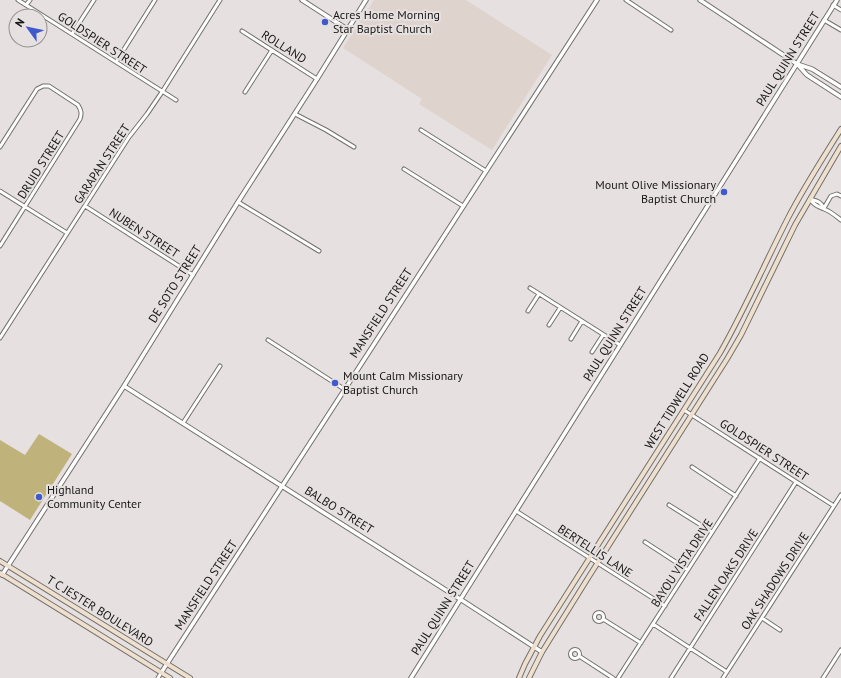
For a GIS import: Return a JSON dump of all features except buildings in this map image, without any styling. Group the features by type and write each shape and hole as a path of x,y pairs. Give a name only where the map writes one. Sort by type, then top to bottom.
{"main road":[{"name":"WEST TIDWELL ROAD","path":"519,678 534,647 720,353 789,217 841,129"},
{"name":"WEST TIDWELL ROAD","path":"529,678 542,652 597,563 741,335 795,225 841,146"},
{"path":"820,164 827,168"},
{"path":"751,294 759,298"},
{"path":"720,353 727,358"},
{"path":"637,484 645,488"},
{"name":"T C JESTER BOULEVARD","path":"0,561 190,678"},
{"name":"T C JESTER BOULEVARD","path":"1,576 170,678"},
{"path":"55,608 61,599"},
{"path":"109,641 115,632"}],"street":[{"name":"GOLDSPIER STREET","path":"18,0 176,100"},
{"path":"26,5 30,0"},
{"path":"72,34 94,0"},
{"path":"116,62 156,0"},
{"name":"GARAPAN STREET","path":"0,338 129,137 162,92 220,0"},
{"path":"302,0 348,29"},
{"name":"DE SOTO STREET","path":"1,576 124,386 366,0"},
{"name":"MANSFIELD STREET","path":"158,678 597,0"},
{"path":"626,0 671,30"},
{"path":"700,0 797,64 807,75 841,97"},
{"name":"PAUL QUINN STREET","path":"411,678 837,0"},
{"path":"833,5 841,10"},
{"path":"824,20 841,30"},
{"name":"ROLLAND","path":"242,31 317,79"},
{"path":"245,92 272,50"},
{"path":"797,64 812,69 841,87"},
{"name":"DRUID STREET","path":"0,147 37,89 43,86 49,86 78,105 82,114 80,119 0,246"},
{"path":"295,114 354,147"},
{"path":"421,130 486,171"},
{"path":"404,169 463,206"},
{"path":"0,191 67,234"},
{"path":"824,208 831,196 837,194 841,196"},
{"path":"810,199 816,200 824,208 841,220"},
{"path":"238,202 319,251"},
{"name":"NUBEN STREET","path":"85,206 193,275"},
{"path":"530,288 620,345"},
{"path":"528,312 539,294"},
{"path":"549,325 560,308"},
{"path":"571,339 582,321"},
{"path":"592,352 604,335"},
{"path":"268,340 344,389"},
{"path":"183,423 220,366"},
{"name":"BALBO STREET","path":"124,386 542,652"},
{"name":"GOLDSPIER STREET","path":"684,410 834,506"},
{"name":"BAYOU VISTA DRIVE","path":"618,678 760,458"},
{"path":"692,467 736,496"},
{"name":"FALLEN OAKS DRIVE","path":"671,678 796,482"},
{"name":"OAK SHADOWS DRIVE","path":"723,678 841,495"},
{"path":"669,505 712,532"},
{"name":"BERTELLIS LANE","path":"516,511 665,606"},
{"path":"645,542 688,570"},
{"path":"762,618 780,630"},
{"path":"603,619 641,643"},
{"path":"653,624 727,672"},
{"path":"823,678 841,650"},
{"path":"579,656 613,678"}],"shaded area":[{"path":"374,0 466,0 552,55 492,150 419,104 422,99 343,48"},
{"path":"39,434 72,454 30,520 0,501 0,440 25,455"}],"place":[{"name":"Acres Home Morning Star Baptist Church","path":"325,22"},
{"name":"Mount Olive Missionary Baptist Church","path":"724,192"},
{"name":"Mount Calm Missionary Baptist Church","path":"335,383"},
{"name":"Highland Community Center","path":"39,497"}]}
